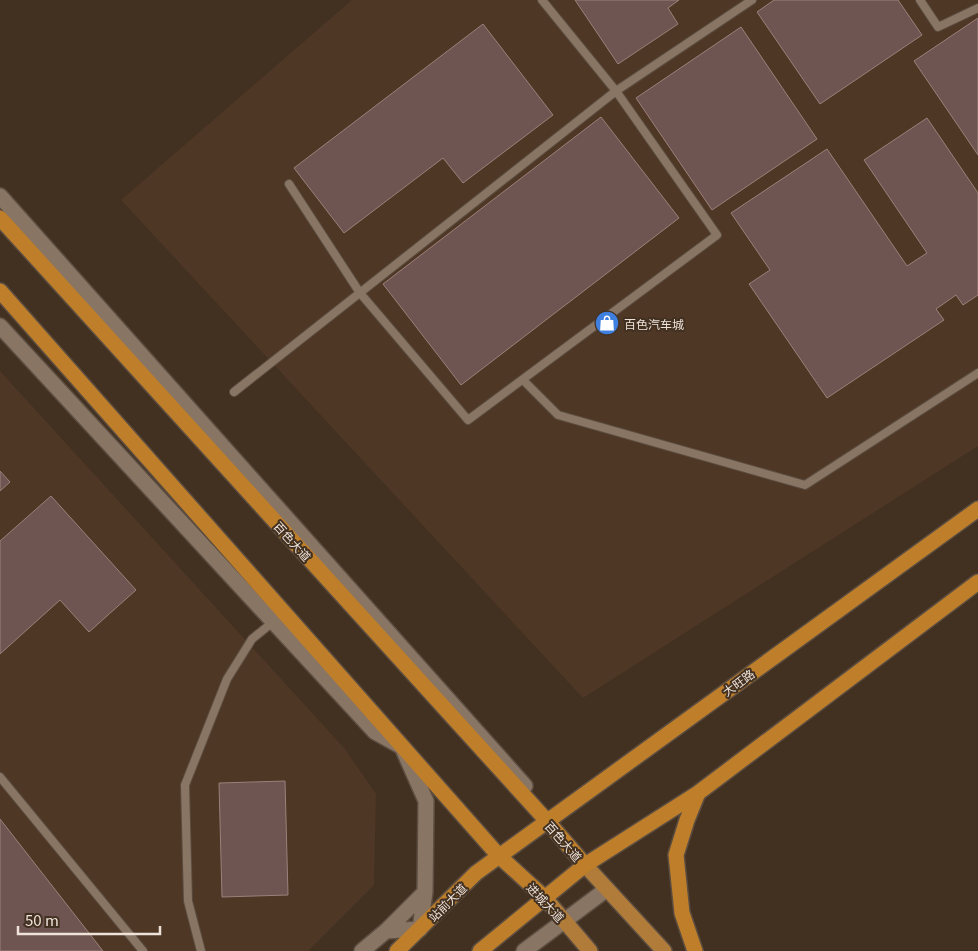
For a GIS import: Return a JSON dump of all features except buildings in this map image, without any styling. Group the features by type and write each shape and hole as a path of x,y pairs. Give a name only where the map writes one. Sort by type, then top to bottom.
{"highway":[{"name":"百色大道","path":"0,218 550,819 585,865"},
{"path":"0,291 498,856"},
{"name":"大旺路","path":"498,856 978,509"},
{"path":"480,951 585,865 698,793 978,582"},
{"path":"695,951 682,913 676,855 698,793"},
{"name":"进城大道","path":"498,856 545,898"},
{"name":"站前大道","path":"397,951 476,873 498,856"}],"main road":[{"path":"585,865 664,951"},
{"name":"进城大道","path":"545,898 590,951"}],"street":[{"path":"0,196 550,819"},
{"path":"0,326 375,732 402,747 426,801 425,892 420,929 386,931"},
{"path":"524,951 608,889"},
{"path":"362,951 386,931 425,892"}],"lane":[{"path":"289,184 360,293 468,420 523,380 718,235 616,91 542,0"},
{"path":"234,392 616,91 752,0"},
{"path":"920,0 938,27 978,8"},
{"path":"523,380 558,415 805,485 978,373"},
{"path":"201,951 188,901 185,785 228,678 252,639 273,622"},
{"path":"0,776 143,951"}],"shaded area":[{"name":"百色汽车城","path":"352,0 978,0 978,446 583,698 121,200"},
{"path":"0,371 345,749 376,794 374,885 308,951 0,951"}],"place":[{"name":"百色汽车城","path":"607,323"}]}
